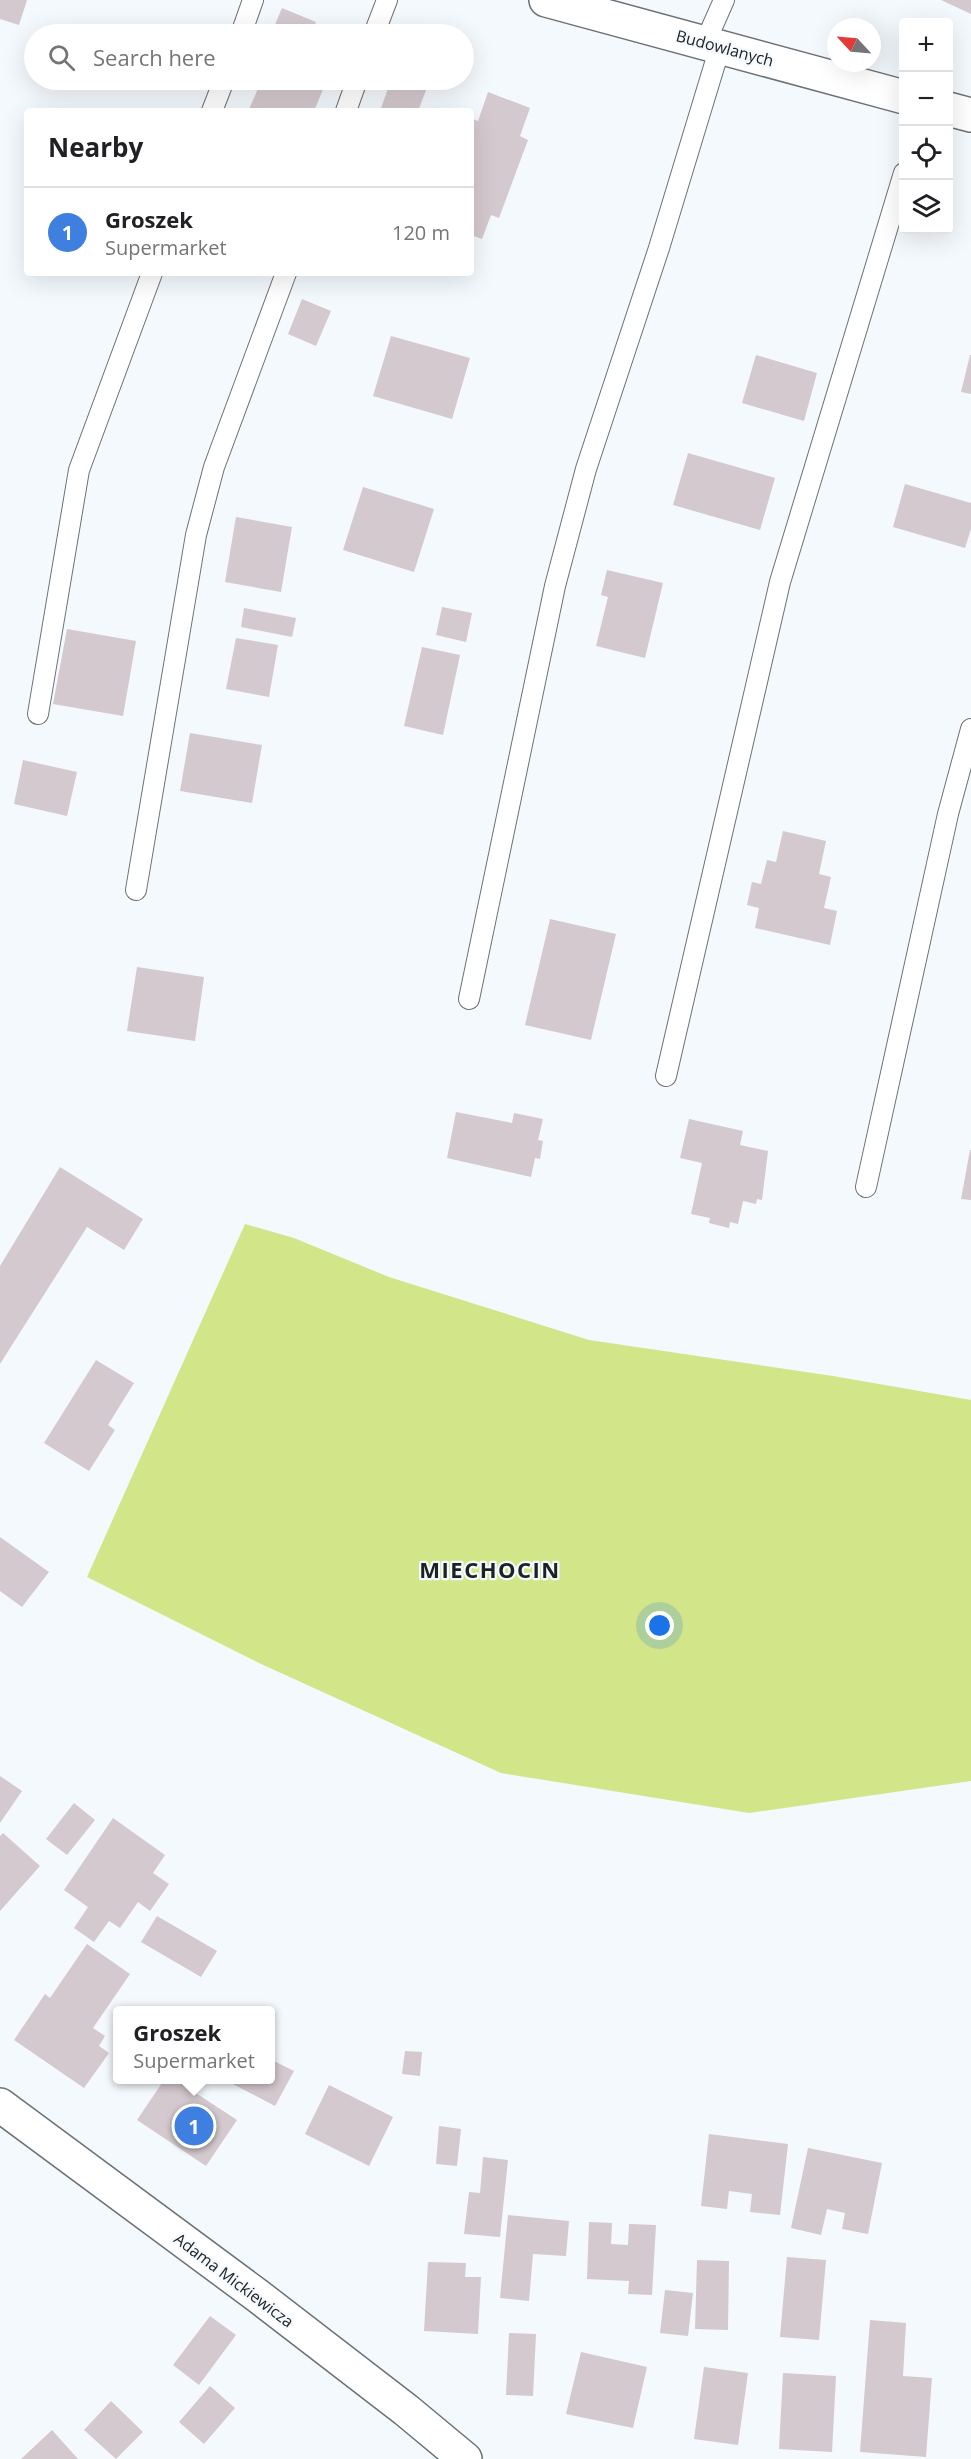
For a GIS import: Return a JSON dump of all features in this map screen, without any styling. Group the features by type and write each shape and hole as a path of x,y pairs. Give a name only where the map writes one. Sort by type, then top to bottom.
{"street":[{"name":"Budowlanych","path":"546,0 899,96"},
{"path":"953,110 971,115"},
{"name":"Adama Mickiewicza","path":"0,2105 312,2338 465,2459"}],"lane":[{"path":"245,24 254,0"},
{"path":"378,24 387,0"},
{"path":"469,999 564,554 586,469 659,248 724,0"},
{"path":"213,108 220,90"},
{"path":"347,108 353,90"},
{"path":"666,1076 780,582 901,180"},
{"path":"38,714 79,470 151,276"},
{"path":"136,890 196,535 214,467 285,276"},
{"path":"866,1187 948,814 971,729"}],"green space":[{"path":"245,1224 294,1238 389,1277 589,1340 833,1376 971,1400 971,1781 749,1813 501,1773 261,1664 87,1577"}],"building":[{"path":"0,0 27,0 19,25 0,19"},
{"path":"941,0 971,0 971,14"},
{"path":"282,8 316,22 315,24 275,24"},
{"path":"258,90 323,90 315,108 249,108"},
{"path":"387,90 426,90 419,108 381,108"},
{"path":"488,92 530,108 520,136 528,140 499,218 491,215 482,239 474,236 474,119 478,121"},
{"path":"302,299 331,311 316,346 288,334"},
{"path":"391,336 470,358 452,419 373,396"},
{"path":"756,355 817,373 804,421 742,403"},
{"path":"971,355 971,394 961,392"},
{"path":"688,453 775,478 760,530 673,505"},
{"path":"905,484 971,503 971,529 965,548 893,527"},
{"path":"363,487 434,509 414,572 343,550"},
{"path":"236,517 292,527 281,592 225,582"},
{"path":"607,570 663,583 645,658 596,646 608,597 601,595"},
{"path":"442,607 472,613 466,642 436,635"},
{"path":"244,608 296,618 292,637 241,627"},
{"path":"67,629 136,641 123,716 53,704"},
{"path":"236,638 278,645 269,697 226,689"},
{"path":"422,647 460,655 443,735 404,726"},
{"path":"190,733 262,745 252,803 180,791"},
{"path":"23,760 77,772 67,816 14,804"},
{"path":"783,831 826,841 819,874 831,877 824,908 837,911 830,945 755,928 759,908 747,905 752,882 761,884 767,860 776,862"},
{"path":"550,919 616,934 591,1040 525,1025"},
{"path":"137,967 204,977 195,1041 127,1031"},
{"path":"456,1112 512,1123 514,1113 543,1119 538,1140 543,1141 540,1159 535,1158 531,1177 447,1158"},
{"path":"689,1119 743,1131 740,1145 768,1151 762,1200 757,1199 756,1204 743,1201 738,1224 730,1222 729,1228 709,1223 710,1218 691,1214 702,1163 680,1158"},
{"path":"971,1150 971,1200 961,1199"},
{"path":"60,1167 143,1219 124,1250 87,1227 0,1364 0,1266"},
{"path":"96,1360 134,1383 108,1425 115,1430 89,1471 44,1443"},
{"path":"0,1537 49,1572 22,1607 0,1591"},
{"path":"0,1776 22,1791 0,1823"},
{"path":"74,1803 95,1820 67,1855 46,1839"},
{"path":"113,1818 165,1855 153,1873 169,1884 150,1911 138,1902 120,1928 109,1921 94,1942 74,1928 88,1907 64,1890"},
{"path":"3,1833 40,1866 0,1911 0,1836"},
{"path":"157,1916 217,1951 201,1977 141,1942"},
{"path":"87,1944 130,1974 93,2028 105,2036 99,2046 109,2053 84,2088 14,2040 45,1994 50,1998"},
{"path":"405,2051 422,2052 420,2076 402,2074"},
{"path":"275,2062 294,2071 275,2106 233,2084 275,2084"},
{"path":"161,2084 182,2084 237,2120 206,2166 137,2120"},
{"path":"329,2085 393,2117 369,2166 305,2134"},
{"path":"439,2126 461,2129 457,2166 436,2164"},
{"path":"709,2134 788,2144 780,2215 750,2212 752,2194 729,2191 727,2209 701,2206"},
{"path":"808,2148 882,2163 868,2234 842,2229 845,2213 827,2209 821,2235 791,2228"},
{"path":"483,2157 508,2160 500,2237 464,2234 469,2192 480,2193"},
{"path":"508,2215 569,2221 566,2256 533,2254 529,2301 500,2298"},
{"path":"589,2222 612,2223 611,2244 628,2245 629,2224 656,2225 652,2295 628,2294 629,2281 587,2279"},
{"path":"787,2257 826,2260 819,2340 780,2337"},
{"path":"697,2260 729,2261 728,2330 695,2329"},
{"path":"428,2262 466,2263 465,2277 481,2277 478,2334 424,2331"},
{"path":"665,2290 693,2293 688,2336 660,2333"},
{"path":"210,2316 236,2335 199,2385 173,2365"},
{"path":"870,2320 906,2323 903,2376 932,2378 926,2457 860,2452"},
{"path":"509,2333 536,2334 533,2396 506,2395"},
{"path":"581,2352 647,2367 633,2428 566,2414"},
{"path":"704,2367 748,2373 738,2445 694,2439"},
{"path":"783,2373 836,2376 832,2452 779,2449"},
{"path":"210,2386 235,2408 204,2444 179,2422"},
{"path":"111,2401 143,2432 116,2459 84,2430"},
{"path":"52,2430 78,2459 21,2459"}],"place":[{"name":"Groszek","path":"194,2126"}],"district":[{"name":"MIECHOCIN","path":"490,1570"}]}
